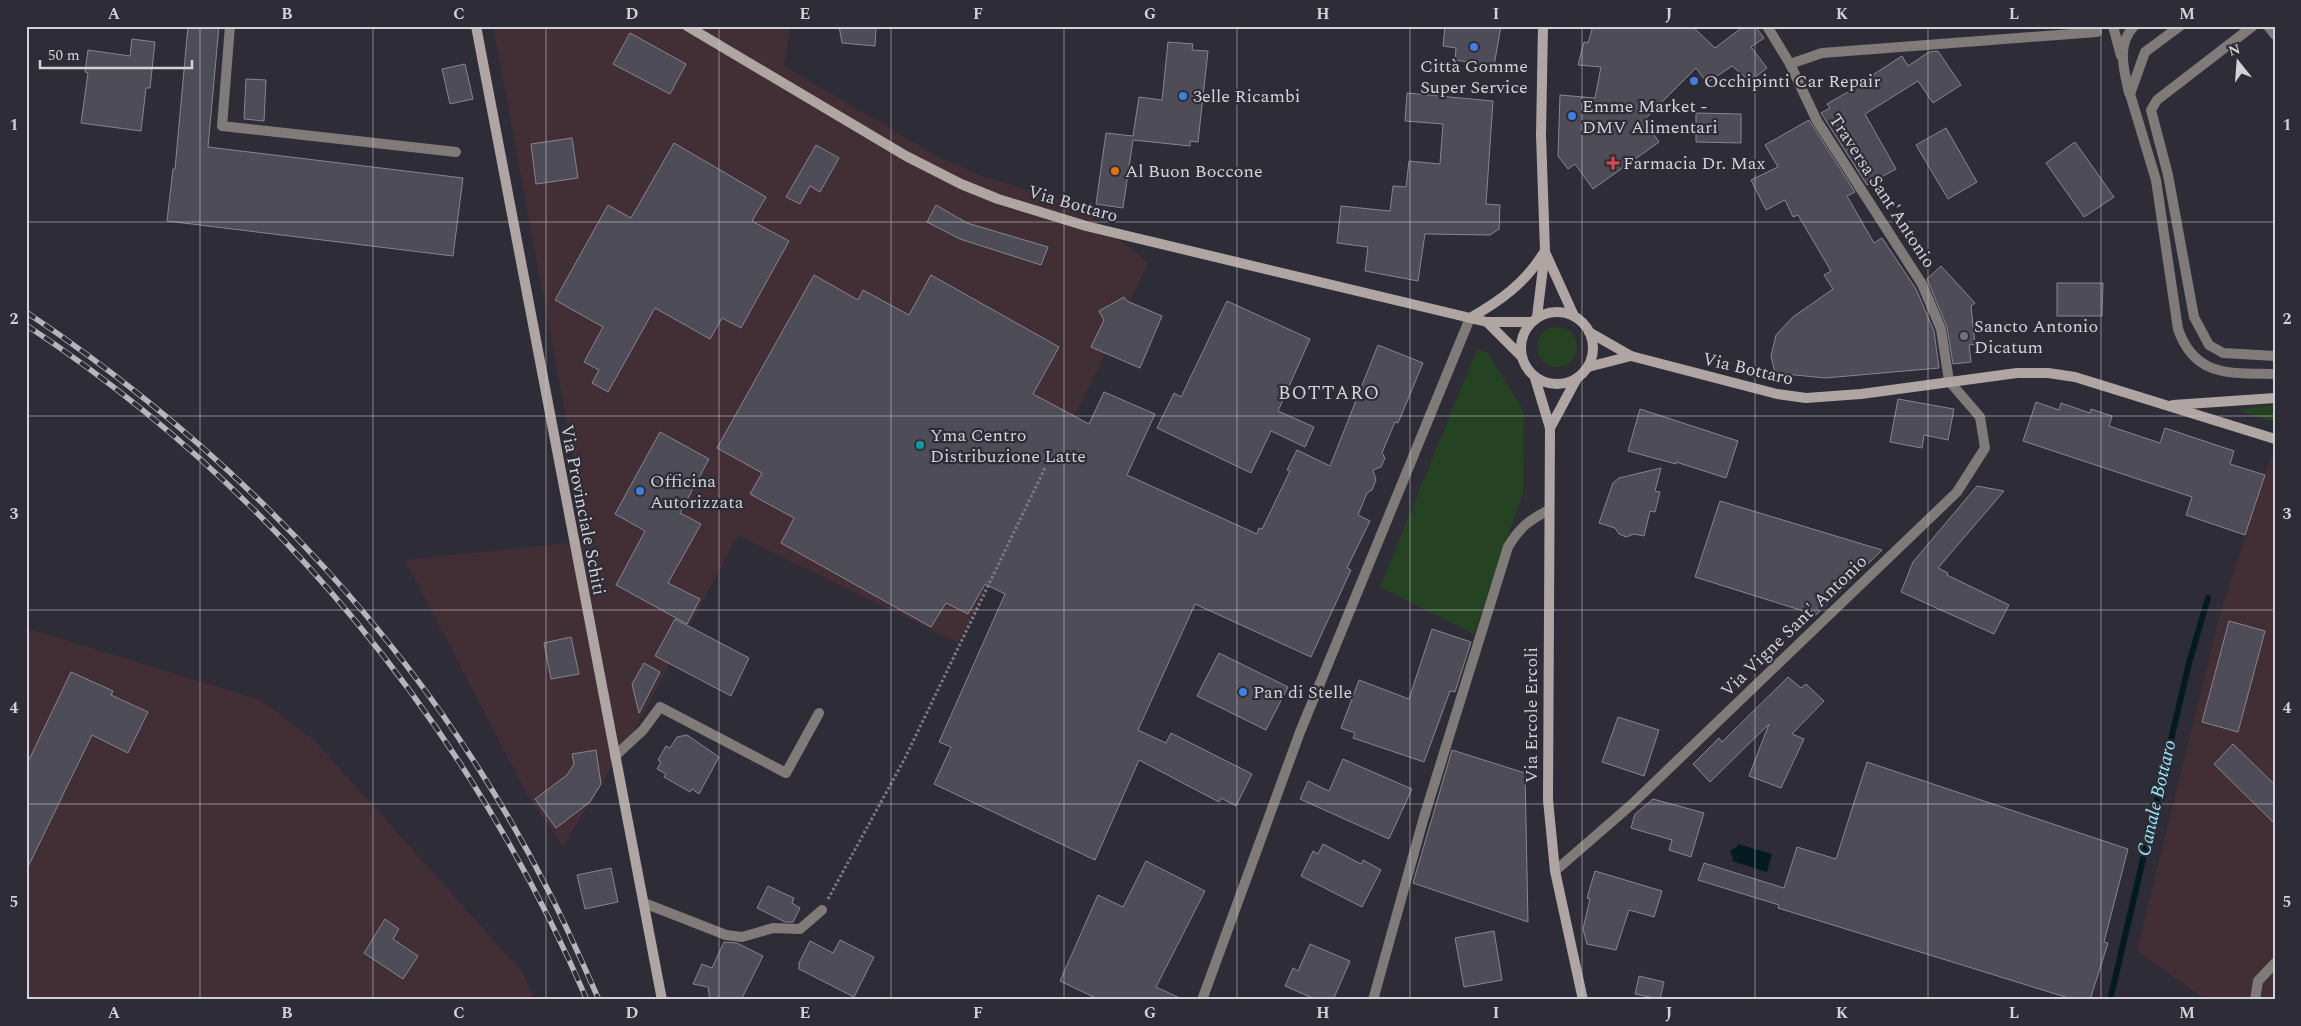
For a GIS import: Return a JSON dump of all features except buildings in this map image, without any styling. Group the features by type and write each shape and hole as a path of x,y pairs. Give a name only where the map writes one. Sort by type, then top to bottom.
{"street":[{"path":"230,26 222,126 456,152"},
{"name":"Via Provinciale Schiti","path":"476,26 662,1000"},
{"name":"Via Bottaro","path":"687,26 906,156 960,184 998,199 1086,226 1487,322 1534,320"},
{"path":"1543,26 1541,135 1545,251 1534,320 1522,338 1521,356 1524,364 1535,378 1556,385 1577,378 1588,367 1593,344 1589,332 1574,316 1545,251"},
{"name":"Traversa Sant'Antonio","path":"1767,26 1790,64 1816,121 1922,284 1941,329 1949,381"},
{"path":"1790,64 1822,53 2097,32 2096,26"},
{"path":"2121,57 2131,29 2114,26 2121,57 2130,94 2156,180 2178,329 2183,344 2198,360 2216,371 2275,374"},
{"path":"2130,94 2145,52 2180,26"},
{"path":"2253,26 2157,100 2151,110 2168,174 2194,317 2209,345 2223,353 2275,356"},
{"path":"2268,26 2275,35"},
{"path":"1202,1000 1300,732 1470,318 1515,289 1532,272 1545,251"},
{"path":"1534,320 1555,312 1574,316"},
{"path":"1487,322 1521,356"},
{"name":"Via Bottaro","path":"1589,332 1630,356 1776,394 1806,398 1861,394 2017,373 2048,373 2075,377 2275,439"},
{"name":"Via Bottaro","path":"1588,367 1630,356"},
{"name":"Via Ercole Ercoli","path":"1535,378 1550,428 1548,800 1555,871 1583,1000"},
{"name":"Via Ercole Ercoli","path":"1550,428 1577,378"},
{"name":"Via Vigne Sant' Antonio","path":"1555,871 1630,805 1957,492 1985,448 1980,417 1949,381"},
{"path":"2166,406 2275,398"},
{"path":"1373,1000 1424,817 1508,548 1518,531 1529,520 1549,510"},
{"path":"615,756 643,730 660,707 786,773 819,713"},
{"path":"644,903 726,935 742,937 773,928 800,929 822,910"},
{"path":"2254,1000 2258,980 2275,963"}],"path":[{"path":"822,910 904,760 1045,468"}],"shaded area":[{"path":"493,26 790,26 784,66 938,157 982,176 1076,204 1148,263 1093,379 958,643 738,535 639,722 563,846 528,796 405,560 589,541"},
{"path":"2271,456 2275,458 2275,1000 2206,1000 2137,951 2220,614"},
{"path":"26,628 260,700 314,740 522,972 535,1000 26,1000"},
{"path":"1738,844 1772,854 1767,872 1732,861 1733,858 1730,851 1737,847"}],"green space":[{"path":"1561,327 1568,330 1574,336 1577,347 1576,355 1568,364 1561,367 1553,367 1546,364 1538,355 1537,343 1540,336 1549,328"},
{"path":"1477,349 1488,353 1524,412 1523,493 1474,634 1380,587"},
{"path":"2275,406 2275,423 2238,410"}],"waterway":[{"name":"Canale Bottaro","path":"2110,1000 2189,663 2208,598"}],"railway":[{"path":"26,312 106,369 183,431 256,497 325,568 389,643 448,722 501,805 556,905 599,1000"},
{"path":"26,325 117,390 202,461 282,538 356,621 423,709 485,802 539,899 587,1000"}],"place":[{"name":"Città Gomme Super Service","path":"1474,47"},
{"name":"Occhipinti Car Repair","path":"1694,81"},
{"name":"3elle Ricambi","path":"1183,96"},
{"name":"Emme Market - DMV Alimentari","path":"1572,116"},
{"name":"Farmacia Dr. Max","path":"1613,163"},
{"name":"Al Buon Boccone","path":"1115,171"},
{"name":"Sancto Antonio Dicatum","path":"1964,336"},
{"name":"Yma Centro Distribuzione Latte","path":"920,445"},
{"name":"Officina Autorizzata","path":"640,491"},
{"name":"Pan di Stelle","path":"1243,692"}],"district":[{"name":"BOTTARO","path":"1329,393"}]}
